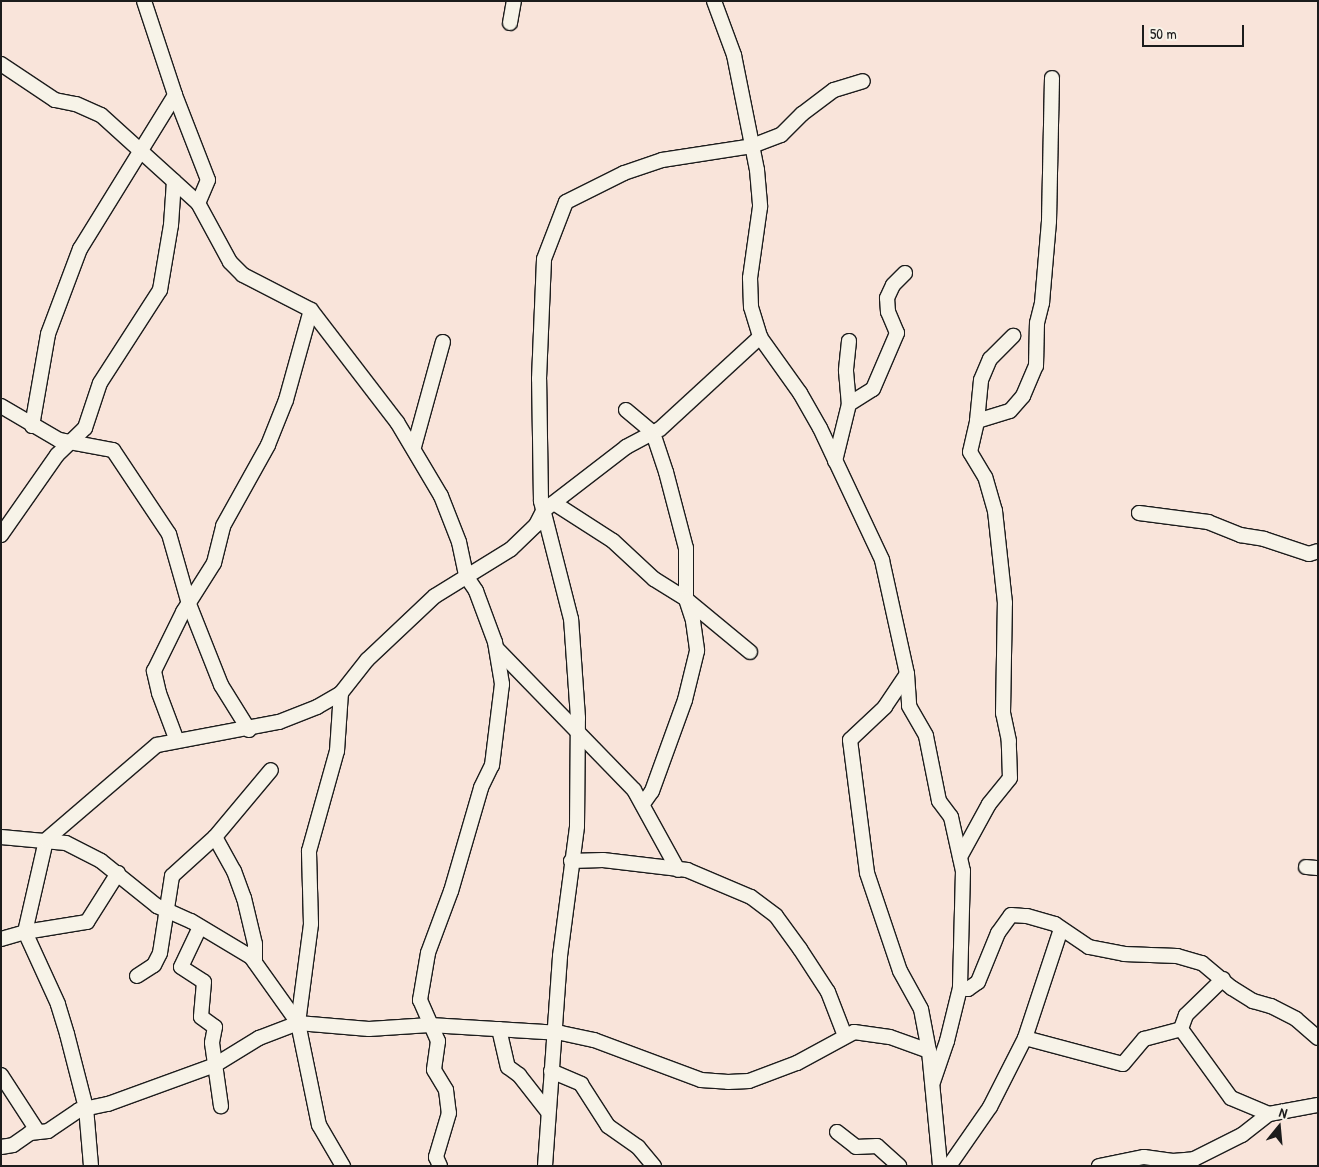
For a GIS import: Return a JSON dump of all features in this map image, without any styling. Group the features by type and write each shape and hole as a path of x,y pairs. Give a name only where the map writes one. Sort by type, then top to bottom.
{"street":[{"path":"144,1 175,95 208,180 198,203"},
{"path":"510,23 514,1"},
{"path":"714,1 734,55 752,146 760,207 750,278 751,307 760,337 800,393 882,560 907,674 909,706 926,736 940,801 951,817 960,856 963,871 960,988 947,1041 933,1082"},
{"path":"1,64 55,100 76,104 101,115 198,203 230,262 244,275 311,310 414,447 441,496 459,542 466,576 476,591 498,650 502,684 492,765 481,788 451,891 428,953 420,1000 438,1041 434,1070 446,1090 449,1113 436,1157 440,1166"},
{"path":"977,421 1010,411 1023,396 1036,366 1049,221 1052,78"},
{"path":"545,1166 551,1071 571,862 577,826 577,732 571,619 549,507 539,379 544,258 566,202 624,173 662,160 752,146 781,135 802,114 834,90 863,81"},
{"path":"32,426 48,334 80,249 175,95"},
{"path":"1,535 57,454 85,428 100,383 160,290 171,225 174,181"},
{"path":"849,404 873,389 881,372 897,333 887,298 893,285 906,272"},
{"path":"177,742 159,693 154,671 189,604 214,563 223,526 232,506 268,445 286,400 311,310"},
{"path":"960,856 989,804 1010,778 1009,741 1003,713 1005,603 995,511 985,477 970,452 984,373 990,359 1013,336"},
{"path":"90,1166 86,1108 58,1004 25,932 46,840 157,745 249,730 317,707 341,693 367,660 435,596 511,549 536,525 549,507 626,447 653,433 760,337"},
{"path":"835,461 849,404 846,371 849,341"},
{"path":"414,447 443,342"},
{"path":"1,406 32,426 59,440 114,450 168,534 189,604 221,685 249,730"},
{"path":"626,410 653,433 686,548 686,599 696,644 694,673 652,791 643,804"},
{"path":"549,507 613,541 654,579 686,599 750,652"},
{"path":"1139,513 1208,522 1240,535 1264,539 1309,554 1318,551"},
{"path":"498,650 618,772 643,804 678,870"},
{"path":"907,674 885,708 850,740 867,873 900,971 921,1009 933,1082 940,1166"},
{"path":"341,693 338,751 309,851 311,924 298,1023 319,1125 342,1166"},
{"path":"137,976 154,965 160,953 164,910 172,876 215,837 271,770"},
{"path":"215,837 234,871 244,898 255,944 255,962"},
{"path":"1,838 66,843 118,873 164,910 200,927 255,962 298,1023"},
{"path":"571,862 603,860 678,870 718,881 751,897 776,916 828,992 846,1036"},
{"path":"1,939 25,932 87,922 118,873"},
{"path":"960,988 968,989 978,982 998,933 1011,915 1027,916 1061,929 1089,947 1124,954 1176,956 1202,963 1252,1001 1271,1006 1296,1019 1318,1038"},
{"path":"200,927 181,967 204,982 201,1017 215,1027 212,1043 221,1106"},
{"path":"949,1166 990,1107 1025,1038 1061,929"},
{"path":"1181,1029 1186,1015 1222,979"},
{"path":"1,1147 38,1132 48,1131 86,1108 108,1104 215,1065 258,1038 298,1023 369,1029 430,1025 555,1032 594,1040 701,1080 728,1082 749,1082 797,1063 854,1032 876,1034 929,1050"},
{"path":"499,1029 508,1067 519,1075 548,1112"},
{"path":"1025,1038 1123,1064 1144,1040 1181,1029"},
{"path":"1181,1029 1231,1098 1269,1114"},
{"path":"551,1071 581,1084 608,1126 638,1147 654,1166"},
{"path":"1,1075 38,1132"},
{"path":"1099,1166 1144,1157 1173,1161 1194,1159 1242,1135 1269,1114 1318,1105"},
{"path":"837,1132 856,1147 877,1146 899,1166"}]}
